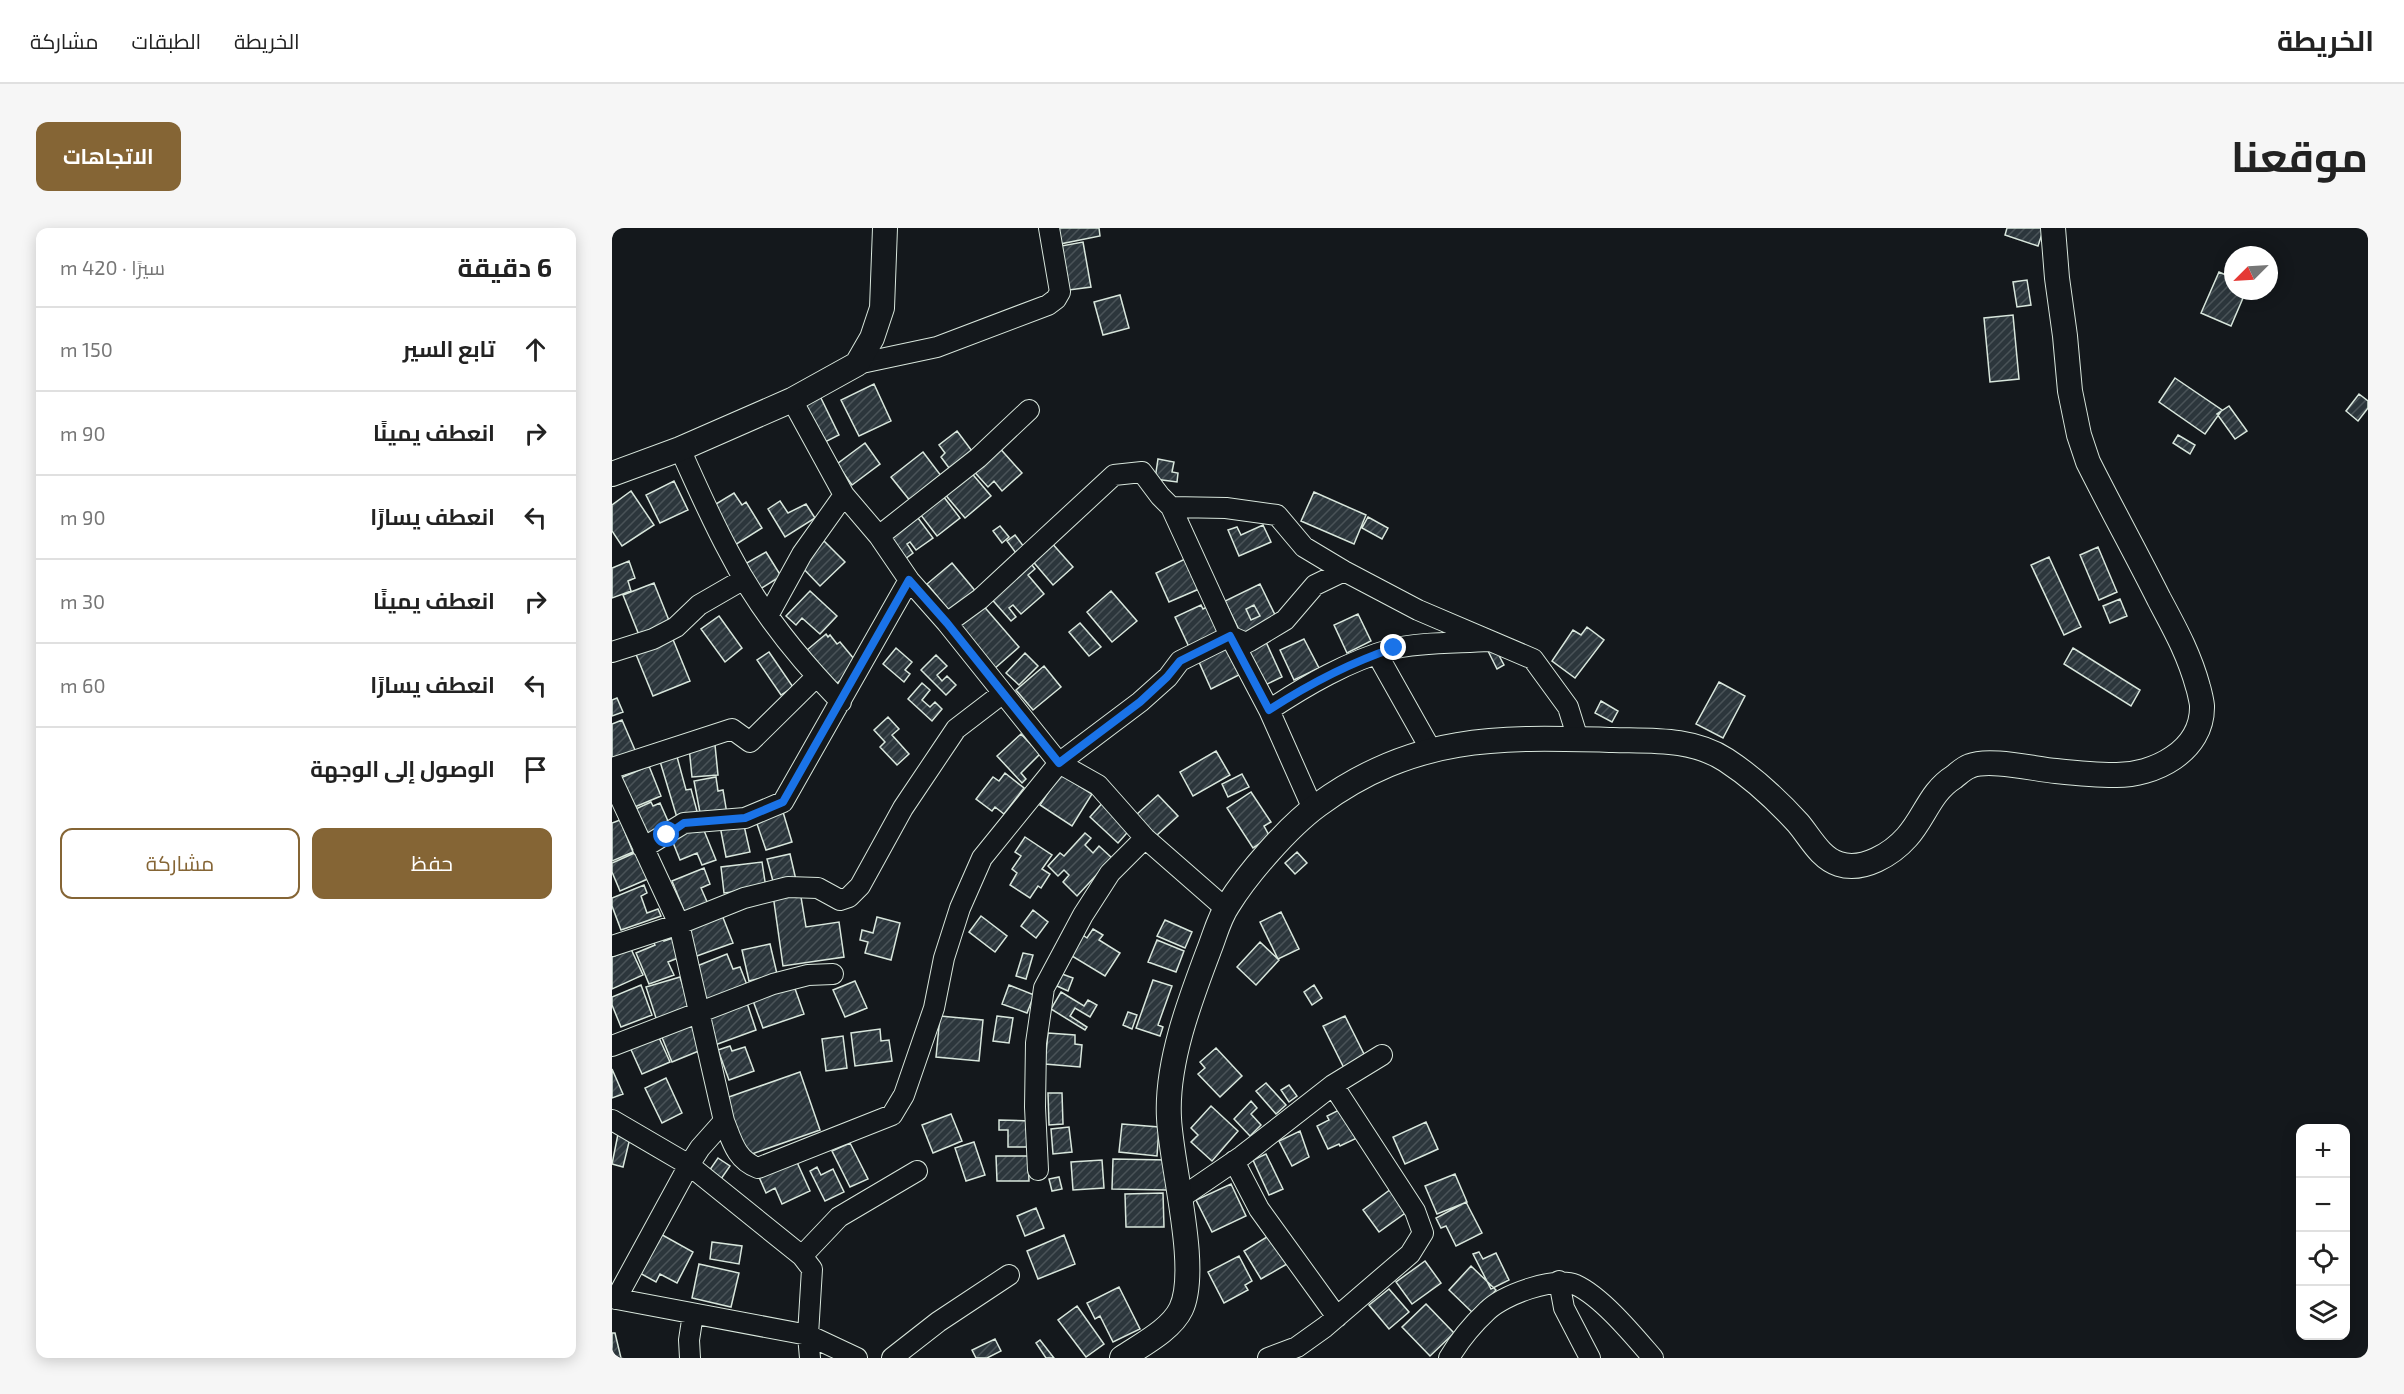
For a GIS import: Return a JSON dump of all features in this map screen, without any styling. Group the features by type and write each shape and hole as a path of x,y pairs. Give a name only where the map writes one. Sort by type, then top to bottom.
{"main road":[{"path":"612,474 680,449 792,400 857,364 872,338 882,308 885,228"},
{"path":"1122,1358 1165,1328 1180,1312 1187,1286 1168,1115 1175,1052 1193,991 1226,908 1254,870 1313,809 1341,789 1380,768 1409,756 1483,740 1578,738 1684,743 1706,748 1748,776 1798,823 1822,853 1837,864 1854,866 1867,864 1887,854 1908,836 1940,785 1971,765 2006,764 2059,772 2104,775 2138,774 2164,764 2185,748 2197,732 2203,704 2187,651 2088,462 2079,435 2070,391 2065,336 2056,278 2054,228"}],"street":[{"path":"857,364 937,347 1048,305 1056,299 1059,292 1049,228"},
{"path":"792,400 844,495 879,536 909,580 947,623 1059,763 1098,785 1145,838 1226,908"},
{"path":"879,536 978,458 1029,410"},
{"path":"680,449 729,553 744,579 816,677 841,702"},
{"path":"947,623 980,599 1114,475 1142,472 1171,507 1230,636 1269,710 1313,809"},
{"path":"769,614 802,554 844,495"},
{"path":"1171,507 1226,508 1276,515 1304,548 1344,571 1419,610 1533,658 1568,707 1578,738"},
{"path":"1230,636 1246,643 1250,641 1285,620 1315,585 1344,571"},
{"path":"612,652 653,639 676,627 699,605 744,579"},
{"path":"643,848 684,823 745,818 783,802 909,580"},
{"path":"612,780 679,924 724,1121 737,1154 748,1164 758,1168 892,1115 904,1095 934,1008 944,958 960,908 982,858 1059,763 1140,702 1167,677 1180,661 1230,636"},
{"path":"1269,710 1322,678 1394,648 1491,640"},
{"path":"1377,654 1431,750"},
{"path":"612,768 732,729 750,742 816,677"},
{"path":"612,945 679,924 744,898 788,887 818,888 840,900 849,897 860,886 903,808 956,729 1003,693"},
{"path":"1038,1170 1035,1107 1036,1043 1044,988 1083,915 1110,873 1145,838"},
{"path":"612,1046 773,984 808,975 833,974"},
{"path":"1179,1198 1234,1161 1333,1085 1382,1055"},
{"path":"1268,1358 1297,1347 1337,1317 1410,1254 1423,1233 1415,1210 1333,1085"},
{"path":"612,1120 689,1165 802,1256 812,1269 808,1335 810,1358"},
{"path":"724,1121 700,1148 689,1165 614,1299 808,1335 857,1358"},
{"path":"1234,1161 1264,1217 1337,1317"},
{"path":"802,1256 839,1217 917,1171"},
{"path":"892,1358 938,1322 1010,1275"},
{"path":"1559,1281 1564,1308 1590,1358"},
{"path":"1449,1358 1458,1344 1488,1310 1511,1296 1559,1281 1575,1285 1592,1295 1653,1358"},
{"path":"690,1358 689,1340 693,1314"}],"building":[{"path":"1057,228 1099,228 1100,236 1060,244"},
{"path":"2007,228 2044,228 2038,246 2005,235"},
{"path":"1083,242 1091,287 1069,290 1061,246"},
{"path":"2219,272 2224,274 2224,300 2242,300 2231,326 2201,313"},
{"path":"2027,280 2031,305 2017,307 2013,282"},
{"path":"1120,295 1129,328 1103,335 1094,302"},
{"path":"2013,315 2019,379 1990,382 1984,318"},
{"path":"2175,378 2222,410 2205,434 2159,402"},
{"path":"874,384 891,421 859,436 841,400"},
{"path":"818,392 839,435 821,444 800,401"},
{"path":"2359,394 2368,401 2368,408 2358,421 2346,411"},
{"path":"2229,406 2247,431 2235,439 2217,414"},
{"path":"957,431 975,455 952,472 941,457 945,453 939,445"},
{"path":"2178,435 2195,445 2190,454 2173,443"},
{"path":"865,443 880,464 852,485 837,464"},
{"path":"996,444 1022,473 1002,491 994,481 988,487 970,467"},
{"path":"923,452 942,477 911,502 891,477"},
{"path":"1158,459 1174,462 1172,472 1178,473 1177,482 1155,479"},
{"path":"969,470 991,496 965,518 943,492"},
{"path":"674,481 688,510 660,523 646,495"},
{"path":"631,491 654,525 622,546 612,531 612,505"},
{"path":"940,492 960,518 937,536 917,510"},
{"path":"1314,492 1366,515 1354,544 1301,521"},
{"path":"734,493 742,505 746,502 762,528 735,545 711,507"},
{"path":"780,501 788,513 806,504 815,518 785,537 768,509"},
{"path":"915,514 933,538 916,550 910,542 907,544 913,553 905,559 887,534"},
{"path":"1368,517 1388,528 1382,539 1362,528"},
{"path":"1263,525 1271,542 1239,556 1228,530 1237,527 1241,535"},
{"path":"1000,526 1009,537 1002,543 993,531"},
{"path":"1015,535 1027,551 1019,557 1007,541"},
{"path":"824,541 845,562 820,586 799,564"},
{"path":"1050,541 1073,567 1053,585 1030,558"},
{"path":"2098,547 2117,592 2099,600 2080,555"},
{"path":"766,552 781,576 760,589 745,564"},
{"path":"2049,557 2081,627 2064,635 2031,565"},
{"path":"1185,559 1199,589 1169,602 1156,573"},
{"path":"1028,560 1035,569 1028,575 1044,594 1021,614 1013,605 1009,608 1016,617 1011,621 988,595"},
{"path":"629,561 635,578 628,581 631,591 612,598 612,568"},
{"path":"952,563 977,593 952,614 927,584"},
{"path":"654,583 670,623 639,635 623,595"},
{"path":"1260,584 1278,621 1243,638 1225,601","holes":["1254,605 1260,616 1251,620 1246,609"]},
{"path":"810,591 837,616 820,634 802,618 796,625 786,616"},
{"path":"1111,591 1137,621 1112,642 1087,612"},
{"path":"2120,599 2127,616 2110,623 2103,606"},
{"path":"981,603 1019,647 994,669 956,625"},
{"path":"1201,605 1203,609 1211,605 1223,631 1189,647 1175,617"},
{"path":"1254,605 1260,616 1251,620 1246,609"},
{"path":"1358,614 1371,641 1347,653 1334,625"},
{"path":"719,616 742,648 725,662 701,629"},
{"path":"1080,623 1101,647 1089,656 1069,632"},
{"path":"1587,627 1604,640 1575,678 1552,661 1573,630 1581,635"},
{"path":"826,634 828,637 830,635 837,644 840,642 859,665 836,684 807,650"},
{"path":"672,637 690,681 653,696 635,652"},
{"path":"1304,639 1319,668 1294,680 1280,650"},
{"path":"1266,642 1282,677 1263,686 1247,650"},
{"path":"1230,647 1243,673 1211,689 1199,662"},
{"path":"896,648 912,662 905,670 910,674 904,682 883,664"},
{"path":"1495,648 1504,665 1497,669 1488,651"},
{"path":"2073,648 2140,690 2131,706 2064,664"},
{"path":"769,652 793,687 781,695 757,660"},
{"path":"1025,653 1038,666 1019,685 1006,673"},
{"path":"936,655 947,666 937,675 942,681 947,676 956,685 946,695 921,670"},
{"path":"1044,666 1061,687 1033,710 1016,690"},
{"path":"1719,682 1745,696 1723,738 1696,724"},
{"path":"922,683 930,690 922,700 930,707 935,702 942,709 932,721 908,699"},
{"path":"617,698 623,712 612,716 612,700"},
{"path":"1601,701 1618,711 1612,722 1595,713"},
{"path":"888,717 899,729 892,735 909,754 897,765 880,747 885,742 874,730"},
{"path":"622,720 635,750 612,760 612,724"},
{"path":"1021,734 1040,754 1021,773 1026,779 1022,783 997,756"},
{"path":"715,745 718,775 692,777 689,747"},
{"path":"1216,751 1230,775 1193,796 1180,772"},
{"path":"676,753 686,790 691,789 698,815 678,821 659,758"},
{"path":"649,766 661,796 630,809 618,779"},
{"path":"1005,773 1024,788 1004,814 995,807 992,811 976,799 993,777 999,781"},
{"path":"1060,774 1092,794 1072,826 1040,805"},
{"path":"1242,774 1249,787 1228,797 1222,784"},
{"path":"716,777 718,791 723,790 727,814 701,818 694,781"},
{"path":"1251,792 1271,822 1264,826 1270,837 1253,848 1227,808"},
{"path":"1158,795 1178,816 1156,836 1136,815"},
{"path":"1105,800 1133,826 1118,843 1090,817"},
{"path":"651,802 653,806 660,803 672,830 643,843 629,812"},
{"path":"783,812 792,842 766,850 756,821"},
{"path":"620,820 633,852 612,861 612,823"},
{"path":"743,821 750,852 726,857 720,826"},
{"path":"703,828 716,860 702,865 697,853 680,860 670,835"},
{"path":"1085,833 1091,838 1085,845 1093,853 1099,846 1112,858 1077,896 1063,882 1069,875 1064,870 1058,876 1048,866 1060,853 1064,856"},
{"path":"1025,837 1052,855 1042,869 1050,874 1041,888 1038,886 1030,898 1010,885 1017,873 1012,869 1021,856 1015,852"},
{"path":"639,851 650,878 620,891 612,872 612,863"},
{"path":"1297,852 1307,863 1295,874 1285,863"},
{"path":"790,854 796,880 774,885 767,859"},
{"path":"762,862 766,888 724,893 721,867"},
{"path":"704,868 710,884 701,888 708,904 685,913 672,881"},
{"path":"644,885 647,893 641,896 647,913 658,909 661,916 621,930 612,906 612,898"},
{"path":"800,891 806,927 839,922 844,957 783,966 773,895"},
{"path":"1033,910 1048,922 1036,938 1021,926"},
{"path":"1281,912 1299,949 1278,959 1260,922"},
{"path":"722,915 733,943 694,957 684,930"},
{"path":"981,916 1007,936 995,952 969,932"},
{"path":"877,917 900,923 891,960 865,953 868,942 860,940 862,930 873,933"},
{"path":"1165,920 1192,932 1185,948 1157,936"},
{"path":"1093,929 1103,935 1099,940 1120,953 1105,976 1067,953 1080,933 1087,938"},
{"path":"662,935 664,941 676,937 683,956 668,962 674,975 649,984 636,953 655,945 652,939"},
{"path":"1157,940 1184,951 1176,972 1148,962"},
{"path":"1260,942 1279,960 1256,985 1237,967"},
{"path":"770,944 777,974 749,981 742,950"},
{"path":"631,949 643,975 612,989 612,957"},
{"path":"1023,953 1033,955 1026,979 1016,976"},
{"path":"727,954 733,969 740,967 747,985 706,1002 692,968"},
{"path":"1062,974 1073,978 1068,991 1057,986"},
{"path":"680,977 691,1011 657,1021 646,987"},
{"path":"1153,980 1172,986 1158,1025 1163,1027 1160,1036 1136,1028"},
{"path":"855,981 867,1008 845,1017 833,990"},
{"path":"793,983 804,1014 763,1028 752,998"},
{"path":"641,985 652,1015 621,1027 612,1005 612,997"},
{"path":"1009,985 1034,995 1027,1013 1002,1004"},
{"path":"1314,985 1322,998 1312,1005 1304,992"},
{"path":"1061,992 1084,1006 1088,1000 1097,1005 1090,1017 1075,1008 1070,1016 1087,1027 1085,1030 1051,1009"},
{"path":"747,1003 756,1030 715,1045 705,1018"},
{"path":"1128,1012 1137,1015 1132,1029 1123,1025"},
{"path":"693,1016 706,1048 672,1062 659,1030"},
{"path":"940,1016 983,1020 979,1061 936,1057"},
{"path":"997,1016 1013,1018 1009,1043 993,1041"},
{"path":"1345,1016 1366,1058 1344,1068 1323,1026"},
{"path":"880,1029 881,1041 889,1040 892,1061 855,1066 851,1033"},
{"path":"656,1031 670,1062 642,1074 628,1043"},
{"path":"1048,1033 1075,1035 1075,1044 1082,1045 1080,1067 1045,1064"},
{"path":"843,1036 847,1068 826,1071 822,1039"},
{"path":"730,1046 732,1051 745,1047 754,1071 729,1080 718,1050"},
{"path":"1216,1048 1242,1076 1220,1097 1198,1074 1205,1068 1200,1062"},
{"path":"612,1069 623,1094 612,1098"},
{"path":"800,1072 820,1130 746,1156 726,1098"},
{"path":"666,1078 682,1113 662,1123 645,1088"},
{"path":"1266,1083 1286,1105 1276,1114 1256,1091"},
{"path":"1289,1085 1297,1096 1289,1102 1281,1090"},
{"path":"1048,1093 1062,1093 1063,1124 1049,1125"},
{"path":"1251,1101 1257,1108 1251,1114 1261,1125 1250,1136 1234,1119"},
{"path":"1211,1106 1238,1131 1212,1161 1191,1142 1198,1135 1191,1128"},
{"path":"1343,1108 1357,1138 1328,1149 1317,1126 1329,1120 1327,1116"},
{"path":"951,1114 962,1141 933,1153 922,1125"},
{"path":"999,1120 1032,1121 1031,1147 1008,1147 1008,1130 999,1130"},
{"path":"1426,1122 1438,1149 1405,1164 1393,1137"},
{"path":"1122,1124 1159,1127 1157,1156 1119,1152"},
{"path":"1069,1127 1072,1152 1053,1154 1051,1129"},
{"path":"1300,1131 1309,1157 1292,1166 1279,1141"},
{"path":"618,1134 630,1138 623,1167 612,1164"},
{"path":"974,1142 985,1175 966,1181 955,1148"},
{"path":"850,1143 868,1179 850,1187 832,1151"},
{"path":"1266,1154 1283,1189 1269,1195 1253,1160"},
{"path":"996,1156 1028,1156 1029,1181 997,1181"},
{"path":"718,1158 730,1166 721,1179 709,1171"},
{"path":"1113,1159 1168,1160 1167,1190 1112,1189"},
{"path":"796,1160 810,1191 782,1204 775,1188 766,1193 759,1177"},
{"path":"1102,1160 1104,1188 1073,1190 1071,1162"},
{"path":"817,1167 821,1175 833,1169 844,1192 825,1201 810,1171"},
{"path":"1455,1174 1467,1202 1437,1214 1425,1186"},
{"path":"1059,1177 1062,1189 1052,1191 1049,1179"},
{"path":"1231,1184 1246,1216 1212,1232 1196,1200"},
{"path":"1391,1189 1408,1211 1379,1232 1363,1210"},
{"path":"1163,1193 1164,1227 1126,1227 1125,1194"},
{"path":"1466,1202 1482,1233 1456,1246 1446,1226 1441,1228 1436,1218"},
{"path":"1036,1208 1044,1228 1025,1236 1017,1216"},
{"path":"657,1232 693,1252 677,1283 660,1274 656,1282 636,1271"},
{"path":"1064,1235 1075,1264 1038,1279 1027,1251"},
{"path":"1270,1235 1287,1264 1261,1279 1244,1251"},
{"path":"712,1242 742,1246 739,1264 710,1259"},
{"path":"1479,1252 1483,1259 1496,1253 1509,1280 1491,1289 1473,1254"},
{"path":"1239,1256 1252,1281 1245,1285 1248,1290 1224,1303 1208,1272"},
{"path":"1425,1261 1441,1283 1412,1304 1396,1282"},
{"path":"699,1264 739,1273 731,1307 692,1298"},
{"path":"1471,1266 1496,1290 1474,1314 1449,1290"},
{"path":"1119,1287 1140,1329 1113,1342 1100,1316 1095,1319 1087,1303"},
{"path":"1389,1289 1409,1312 1389,1329 1369,1305"},
{"path":"1426,1304 1454,1333 1430,1356 1402,1327"},
{"path":"1077,1306 1104,1344 1086,1357 1058,1320"},
{"path":"612,1333 615,1333 621,1358 612,1358"},
{"path":"995,1339 1001,1351 987,1358 976,1358 972,1350"},
{"path":"1040,1340 1054,1358 1046,1358 1036,1343"}],"route":[{"path":"667,835 684,823 745,818 783,802 909,580 947,623 1059,763 1140,702 1167,677 1180,661 1230,636 1269,710 1341,668 1394,648"}]}
